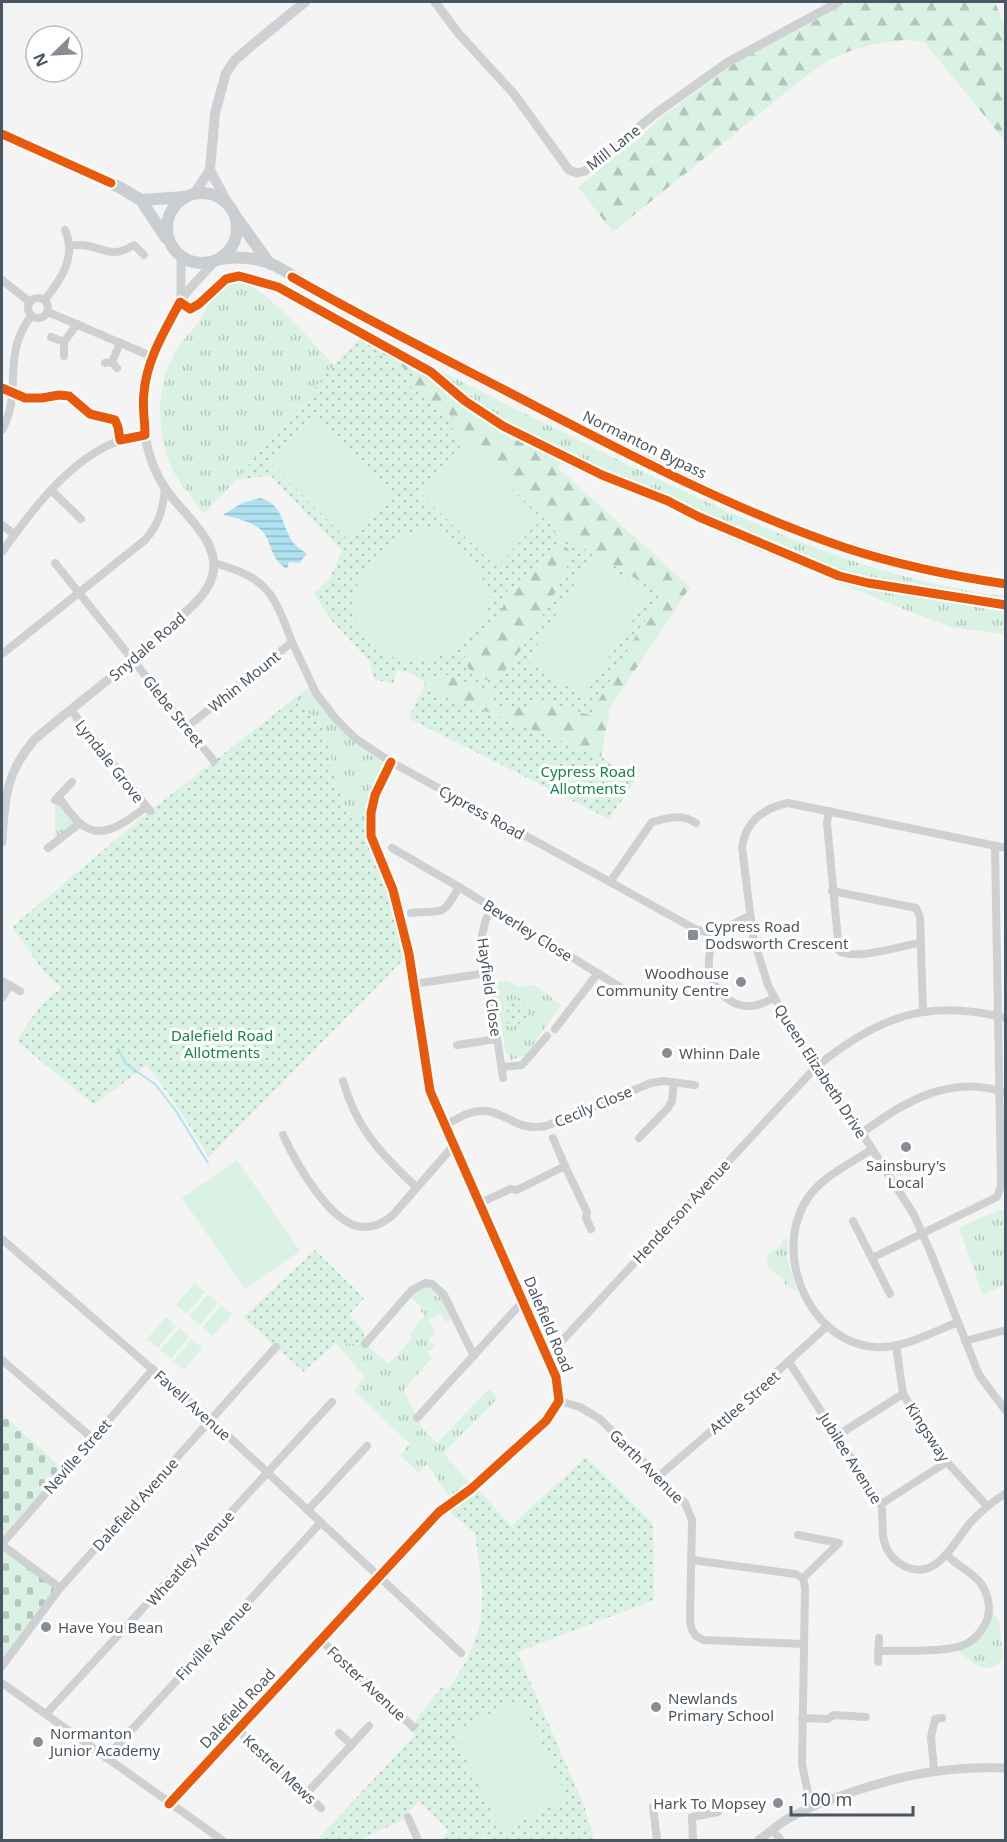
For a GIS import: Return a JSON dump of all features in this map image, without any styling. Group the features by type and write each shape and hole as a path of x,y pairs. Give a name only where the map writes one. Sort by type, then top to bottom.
{"main road":[{"path":"177,253 167,234 170,215 182,200 191,195 210,170 215,114 225,73 243,53 305,2"},
{"path":"2,134 119,187 141,200 177,253 197,263 217,260 231,249 235,242 237,224 210,170"},
{"path":"141,200 211,194 221,199 232,211"},
{"name":"Normanton Bypass","path":"232,211 269,263"},
{"name":"Normanton Bypass","path":"217,260 238,256 269,263 335,301 586,432 791,529 848,549 906,565 963,578 1005,584"}],"street":[{"name":"Mill Lane","path":"435,2 459,34 514,94 569,170 577,173 585,171 655,114 728,62 839,2"},
{"path":"45,300 62,278 70,246 65,230"},
{"path":"70,246 92,245 114,253 127,250 134,245 144,255"},
{"path":"177,253 181,300"},
{"path":"214,563 208,543 165,488 156,470 145,435 143,393 153,357 181,300 217,260"},
{"path":"2,280 30,302"},
{"path":"37,298 45,300 48,305 46,315 39,318 31,316 28,309 30,302 37,298"},
{"path":"48,312 153,357"},
{"path":"2,430 12,346 22,326 31,316"},
{"path":"64,356 64,342 76,324"},
{"path":"51,337 64,342"},
{"path":"111,364 120,344"},
{"path":"2,552 14,534 71,469 114,442 145,435"},
{"path":"2,654 145,540 156,527 163,510 165,488"},
{"path":"51,490 81,519"},
{"path":"2,525 14,534"},
{"name":"Whin Mount","path":"188,727 292,642 273,597 264,586 244,572 214,563"},
{"name":"Snydale Road","path":"2,842 3,804 12,773 25,750 35,739 133,661 200,598 209,584 214,563"},
{"name":"Glebe Street","path":"55,564 214,761"},
{"name":"Cypress Road","path":"292,642 312,686 336,719 355,738 391,762 695,929 713,934"},
{"name":"Lyndale Grove","path":"71,710 148,809 116,828 93,829 80,824"},
{"name":"Dalefield Road","path":"169,1803 439,1512 471,1489 546,1421 559,1401 556,1377 548,1357 430,1090 410,954 397,905 371,836 370,813 391,762"},
{"path":"49,843 80,824 56,798 72,782"},
{"name":"Queen Elizabeth Drive","path":"1005,849 788,803 767,810 753,820 743,838 742,847 749,916 758,958 774,998 798,1042 862,1133 922,1232 979,1375 1005,1411"},
{"path":"829,811 827,823 839,951 843,954 856,955 919,943"},
{"path":"610,882 652,822 677,817 696,823"},
{"path":"872,1257 997,1197 1002,1186 1002,1017 995,846"},
{"name":"Beverley Close","path":"392,848 631,994"},
{"path":"411,913 440,912 446,909 459,887"},
{"path":"832,891 916,908 920,917 919,943 923,1012"},
{"name":"Hayfield Close","path":"493,909 486,919 482,935 503,1078"},
{"path":"749,916 713,934 709,968 712,980 729,1000 740,1005 752,1006 774,998"},
{"path":"414,984 487,973"},
{"path":"555,1029 598,973"},
{"path":"2,981 20,991"},
{"path":"2,999 10,985"},
{"name":"Henderson Avenue","path":"548,1357 816,1067 852,1039 874,1026 923,1012 974,1011 1002,1017"},
{"path":"501,1067 522,1065 547,1036"},
{"path":"457,1045 467,1048 497,1039"},
{"path":"343,1081 353,1112 363,1129 388,1161 416,1187"},
{"name":"Cecily Close","path":"445,1125 473,1112 485,1111 532,1128 546,1125 657,1082 695,1085"},
{"path":"639,1138 668,1108 672,1101 674,1082"},
{"path":"862,1133 898,1107 932,1092 954,1087 975,1086 1003,1092"},
{"path":"283,1135 307,1178 333,1210 347,1223 362,1227 374,1226 393,1215 454,1145"},
{"path":"553,1138 587,1212 586,1218 591,1229"},
{"path":"872,1149 818,1186 802,1208 795,1229 795,1265 809,1307 827,1326 841,1336 860,1344 876,1347 896,1345 958,1322"},
{"path":"480,1203 510,1189 517,1190 565,1166"},
{"path":"997,1197 1005,1202"},
{"path":"853,1221 890,1294"},
{"name":"Favell Avenue","path":"2,1239 211,1420 461,1653"},
{"path":"365,1344 412,1290 425,1283 432,1284 444,1295 474,1356"},
{"path":"417,1418 524,1300"},
{"name":"Attlee Street","path":"659,1476 827,1326"},
{"path":"965,1341 1005,1330"},
{"name":"Kingsway","path":"896,1345 903,1394 947,1462 987,1506"},
{"name":"Dalefield Avenue","path":"2,1666 60,1588 276,1347"},
{"path":"2,1360 92,1438"},
{"name":"Jubilee Avenue","path":"789,1362 881,1504 884,1517 883,1540 888,1552 895,1560 915,1569 925,1569 937,1564 987,1506 1005,1493"},
{"name":"Neville Street","path":"60,1588 2,1544 153,1369"},
{"path":"838,1435 903,1394"},
{"name":"Garth Avenue","path":"559,1401 580,1407 600,1419 685,1503 690,1512 692,1560 690,1622 696,1636 712,1641 803,1644"},
{"name":"Wheatley Avenue","path":"46,1714 332,1402"},
{"path":"308,1510 367,1446"},
{"path":"881,1504 947,1462"},
{"name":"Firville Avenue","path":"106,1758 321,1522"},
{"path":"798,1535 839,1543 803,1578"},
{"path":"878,1651 956,1648 975,1638 982,1630 990,1613 986,1592 971,1574 946,1555"},
{"path":"692,1560 795,1574 803,1578"},
{"path":"803,1578 805,1588 802,1764 811,1807"},
{"path":"878,1662 879,1638"},
{"name":"Foster Avenue","path":"321,1640 413,1727"},
{"path":"2,1683 222,1840"},
{"path":"802,1718 828,1719 834,1715 866,1717"},
{"path":"934,1770 931,1737 935,1719 942,1718"},
{"path":"306,1794 369,1726"},
{"name":"Kestrel Mews","path":"238,1730 321,1808"},
{"path":"339,1733 352,1745"},
{"path":"759,1840 788,1819 811,1807 866,1787 934,1770 961,1767 1005,1768"},
{"path":"653,1807 657,1840"},
{"path":"693,1840 692,1817 718,1812"},
{"path":"408,1817 418,1840"},
{"path":"772,1830 781,1840"}],"green space":[{"path":"850,2 995,2 1005,27 1005,141 925,43 905,40 869,46 821,65 613,232 578,187 665,115 732,65"},
{"path":"236,280 247,283 273,303 334,365 204,514 181,484 170,464 161,424 161,395 167,368 178,347 203,316 216,292 227,283"},
{"path":"365,332 625,463 787,537 829,553 915,579 1005,596 1005,634 954,628 906,610 731,539 654,501 561,463 531,441 465,401 431,372 365,335"},
{"path":"365,335 431,372 465,401 531,441 561,463 558,468 690,587 610,708 601,757 424,687 424,681 447,675 492,692 493,706 540,700 590,715 576,544 556,538 554,528 450,432 458,421 407,384 415,376 360,339"},
{"path":"360,339 416,376 407,384 458,421 451,432 554,528 557,538 576,544 661,593 590,715 540,700 528,708 492,706 492,692 447,675 424,681 412,674 397,670 393,684 374,679 369,660 331,620 314,593 329,580 342,551 272,477 236,480 334,365","holes":["564,545 571,552 561,581 540,621 515,658 494,681 475,675 468,668 464,659 470,649 496,621 507,591 530,578 552,549"]},
{"path":"313,414 396,495 350,542 268,461"},
{"path":"462,445 540,521 496,567 418,491"},
{"path":"426,527 437,530 455,544 484,580 489,592 490,604 479,624 462,642 440,656 416,662 390,656 368,643 362,635 355,615 355,594 361,575 380,552 399,538"},
{"path":"564,545 571,552 568,564 540,621 527,641 494,681 475,675 468,668 464,659 470,649 496,621 507,592 530,578 552,549"},
{"path":"592,556 650,593 584,697 527,661"},
{"path":"312,686 336,719 391,762 371,813 354,825 334,775 328,740 321,726 295,698"},
{"name":"Cypress Road Allotments","path":"424,687 601,757 636,779 609,819 408,718"},
{"name":"Dalefield Road Allotments","path":"295,698 321,726 328,740 334,775 354,824 371,813 371,836 386,875 409,954 209,1157 177,1106 147,1065 94,1105 17,1041 42,1005 62,988 45,973 12,927 150,811"},
{"path":"55,800 80,823 55,842"},
{"path":"507,980 519,987 535,985 561,1005 526,1055 511,1060 506,1054 495,984"},
{"path":"517,997 523,1001 528,1014 524,1021 512,1027 507,1023 506,1015"},
{"path":"237,1160 300,1251 245,1289 182,1198"},
{"path":"999,1210 1005,1210 1005,1285 983,1295 959,1228"},
{"path":"787,1238 788,1261 797,1292 785,1285 784,1280 771,1270 767,1263 769,1253"},
{"path":"315,1250 364,1298 349,1315 363,1329 365,1344 336,1343 304,1372 243,1317"},
{"path":"195,1283 205,1292 187,1314 176,1305"},
{"path":"418,1286 439,1288 455,1318 445,1322 441,1314 429,1319 435,1334 428,1339 435,1346 427,1353 432,1358 404,1390 421,1427 437,1443 489,1389 498,1398 443,1453 473,1487 453,1502 427,1464 419,1473 400,1455 410,1444 354,1391 365,1377 336,1343 365,1344 389,1364 412,1338 409,1335 425,1314 421,1312 421,1306 407,1296"},
{"path":"208,1294 218,1303 200,1325 189,1316"},
{"path":"221,1305 232,1314 213,1336 203,1327"},
{"path":"166,1317 176,1326 158,1348 147,1339"},
{"path":"179,1328 189,1337 171,1359 160,1350"},
{"path":"192,1339 202,1348 184,1370 173,1361"},
{"path":"2,1414 64,1470 2,1544"},
{"path":"586,1457 653,1524 654,1600 517,1652 584,1805 594,1840 487,1840 486,1836 477,1840 439,1840 449,1831 419,1801 407,1813 408,1817 359,1840 317,1840 415,1735 409,1729 441,1688 450,1687 472,1648 482,1611 481,1577 475,1533 445,1508 475,1486 511,1526"},
{"path":"2,1545 60,1588 2,1666"},
{"path":"990,1613 997,1617 999,1622 1003,1657 998,1664 986,1668 973,1663 956,1648 975,1638"},
{"path":"520,1700 568,1798 501,1831 453,1732"}],"water":[{"path":"261,498 274,506 292,541 307,554 299,563 289,562 287,569 277,560 267,538 260,529 248,522 223,515 242,503"}],"waterway":[{"path":"118,1049 126,1064 155,1084 176,1111 208,1163"}],"cycle path":[{"path":"2,134 111,183"},
{"path":"2,388 25,398 69,396 90,414 115,420 120,440 145,435 143,398 148,369 180,302 190,309 199,304 226,279 239,276 278,287 431,372 465,401 503,426 602,475 668,501 699,517 839,576 868,583 1006,605"},
{"path":"292,277 612,446 689,484 767,518 806,534 885,560 945,574 1006,584"},
{"path":"169,1804 439,1512 471,1489 546,1421 559,1401 556,1377 430,1091 409,954 393,890 371,836 371,813 375,795 391,762"}],"place":[{"name":"Cypress Road Dodsworth Crescent","path":"693,935"},
{"name":"Woodhouse Community Centre","path":"741,982"},
{"name":"Whinn Dale","path":"667,1053"},
{"name":"Sainsbury's Local","path":"906,1147"},
{"name":"Have You Bean","path":"46,1627"},
{"name":"Newlands Primary School","path":"656,1707"},
{"name":"Normanton Junior Academy","path":"38,1742"},
{"name":"Hark To Mopsey","path":"778,1803"}]}
